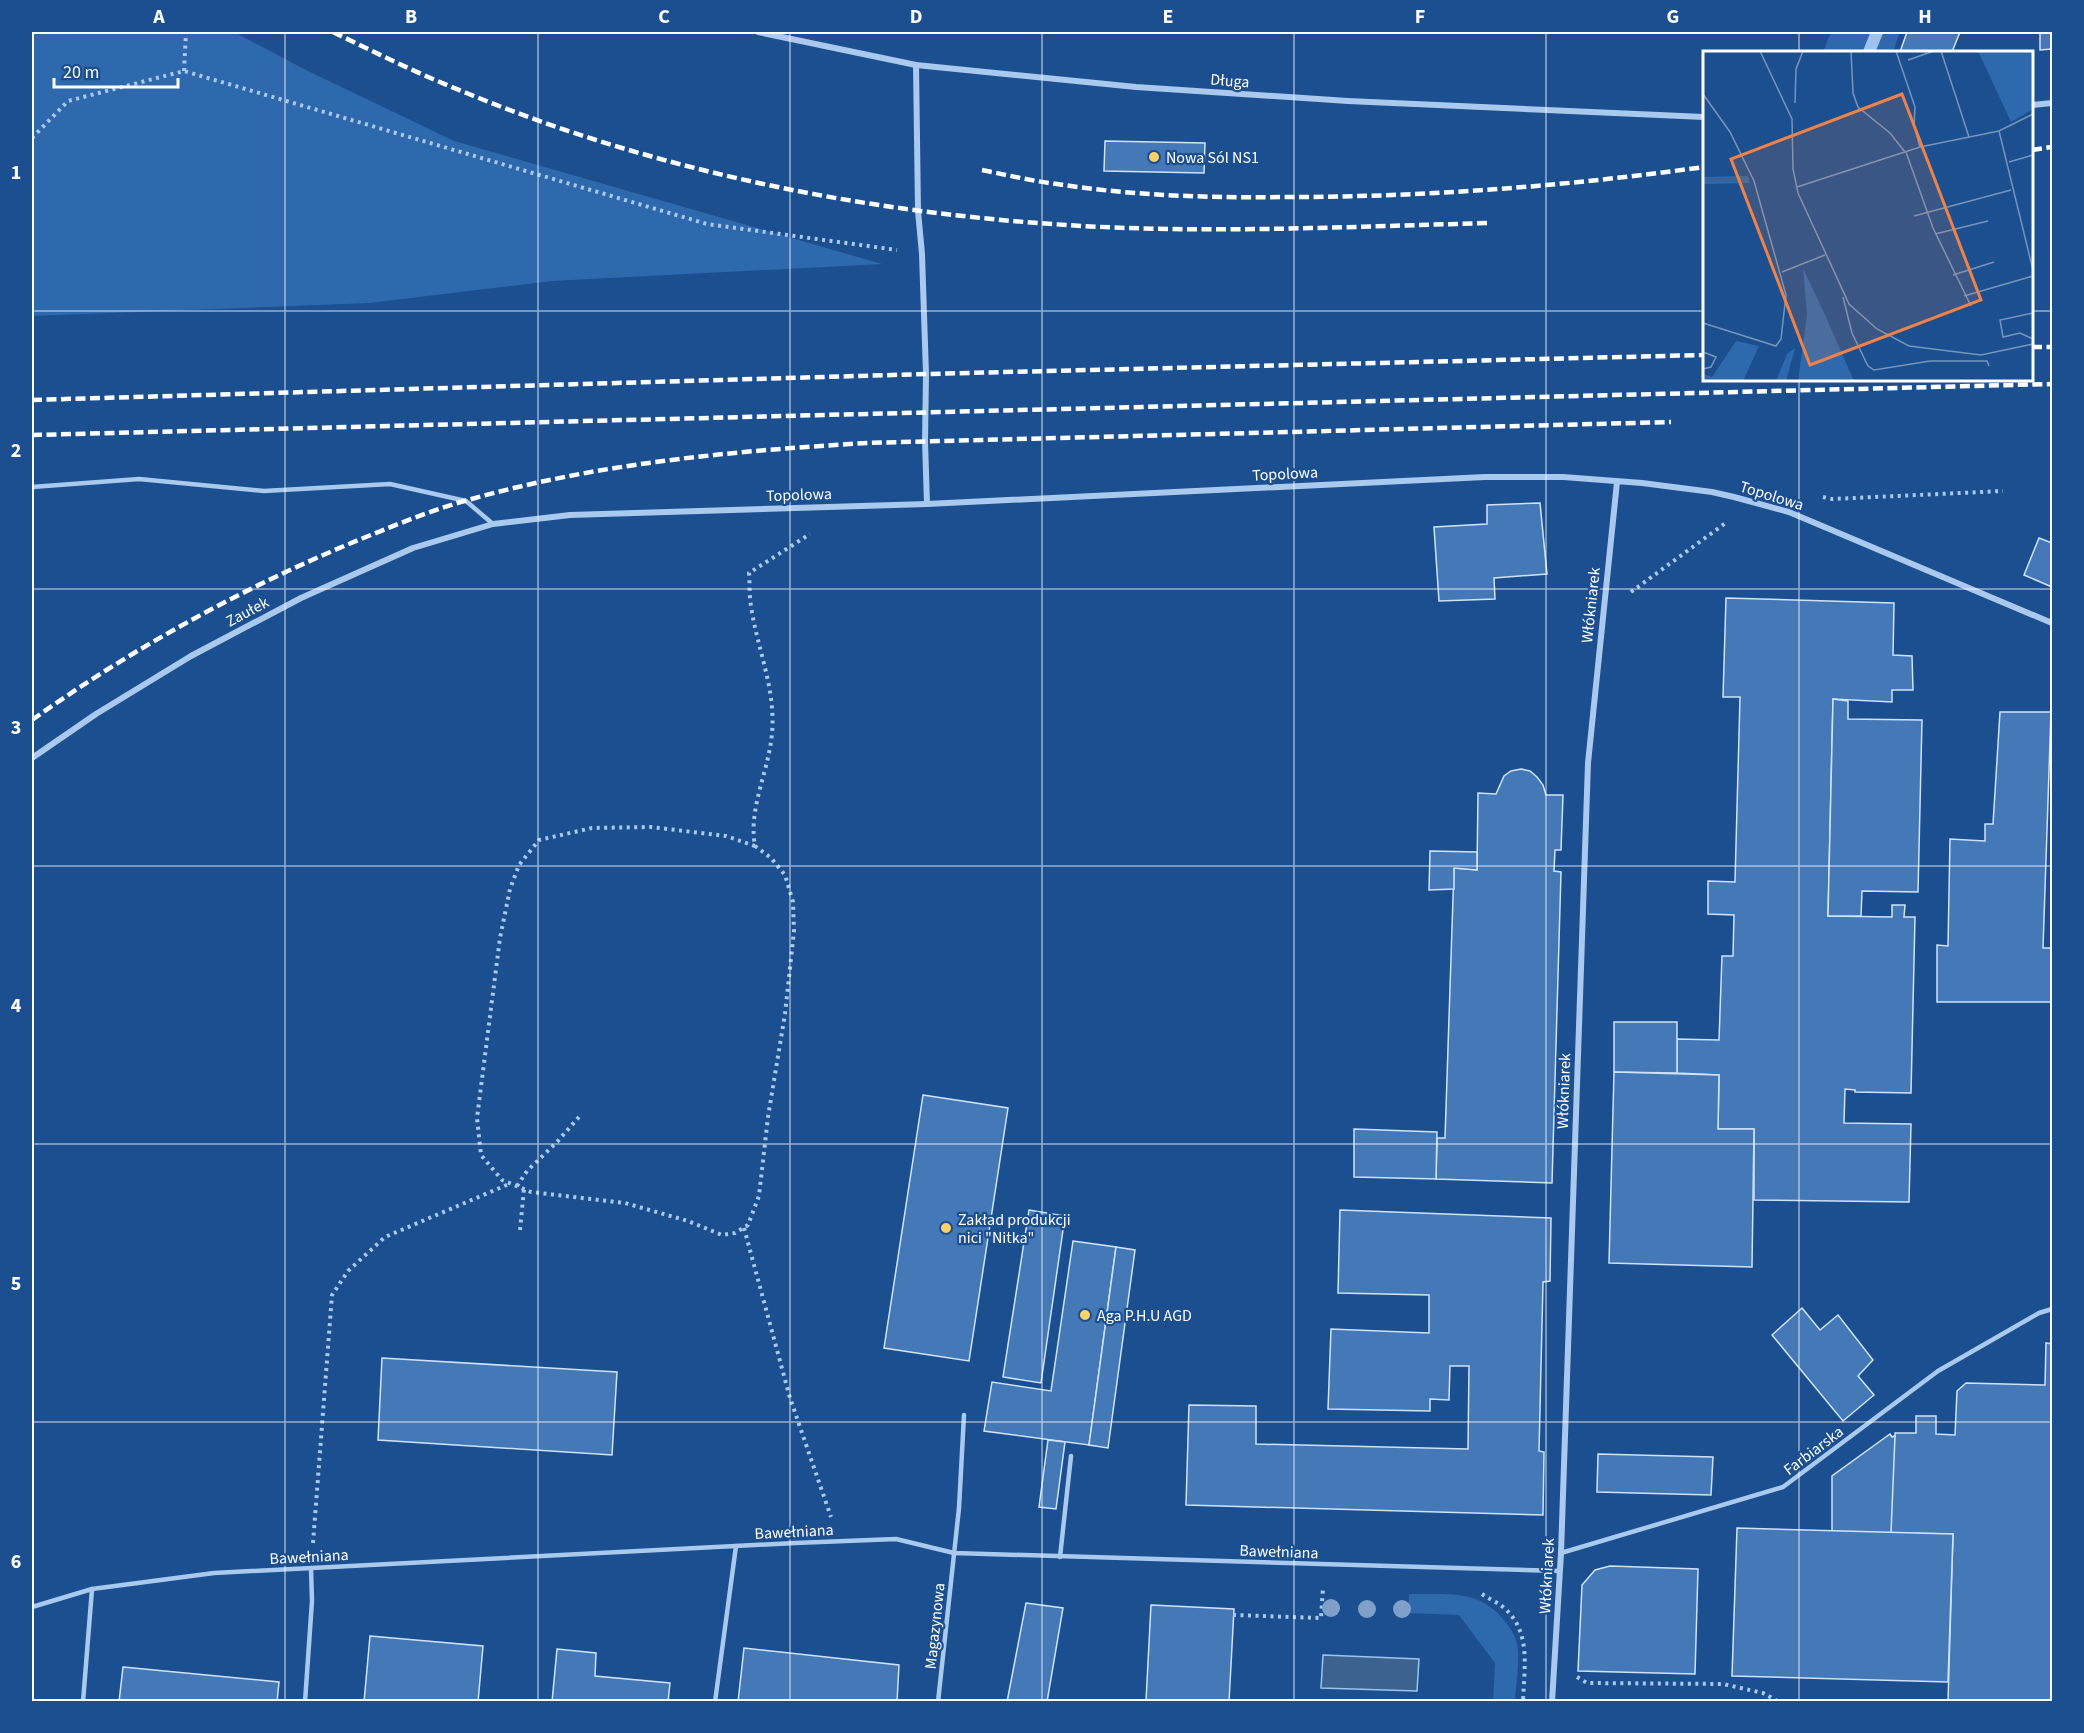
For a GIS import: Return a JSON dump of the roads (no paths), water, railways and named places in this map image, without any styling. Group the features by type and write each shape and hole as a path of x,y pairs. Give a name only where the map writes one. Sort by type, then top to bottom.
{"street":[{"name":"Długa","path":"758,32 916,65 1136,87 1301,98 1703,117"},
{"path":"916,65 918,211 922,254 926,374 927,504"},
{"path":"2033,105 2052,103"},
{"name":"Topolowa","path":"494,524 570,515 927,504 1485,477 1563,477 1712,492 1789,512 2052,623"},
{"name":"Włókniarek","path":"1552,1701 1561,1553 1588,763 1617,482"},
{"name":"Zaułek","path":"32,758 96,714 191,656 301,598 413,548 494,524"}],"lane":[{"path":"32,488 139,479 264,490 390,484 466,501 494,524"},
{"name":"Farbiarska","path":"1561,1553 1783,1487 1938,1371 2039,1313 2052,1310"},
{"name":"Magazynowa","path":"938,1701 959,1508 964,1415"},
{"path":"1060,1557 1071,1456"},
{"name":"Bawełniana","path":"32,1607 92,1589 214,1573 896,1539 954,1553 1560,1570"},
{"path":"715,1701 736,1546"},
{"path":"305,1701 312,1601 311,1568"},
{"path":"83,1701 92,1589"}],"waterway":[{"path":"1869,51 1877,32"}],"railway":[{"path":"333,32 469,94 548,124 628,150 709,172 792,190 875,204 959,216 1127,228 1263,229 1491,223"},
{"path":"2033,150 2052,147"},
{"path":"982,170 1038,181 1115,191 1259,197 1445,193 1600,180 1703,167"},
{"path":"2033,347 2052,347"},
{"path":"32,400 926,374 1703,355"},
{"path":"32,435 2052,384"},
{"path":"32,720 70,693 150,643 233,598 318,557 441,508 517,487 566,477 716,455 867,443 1671,422"}],"place":[{"name":"Nowa Sól NS1","path":"1154,157"},
{"name":"Zakład produkcji nici \"Nitka\"","path":"946,1228"},
{"name":"Aga P.H.U AGD","path":"1085,1315"}]}
